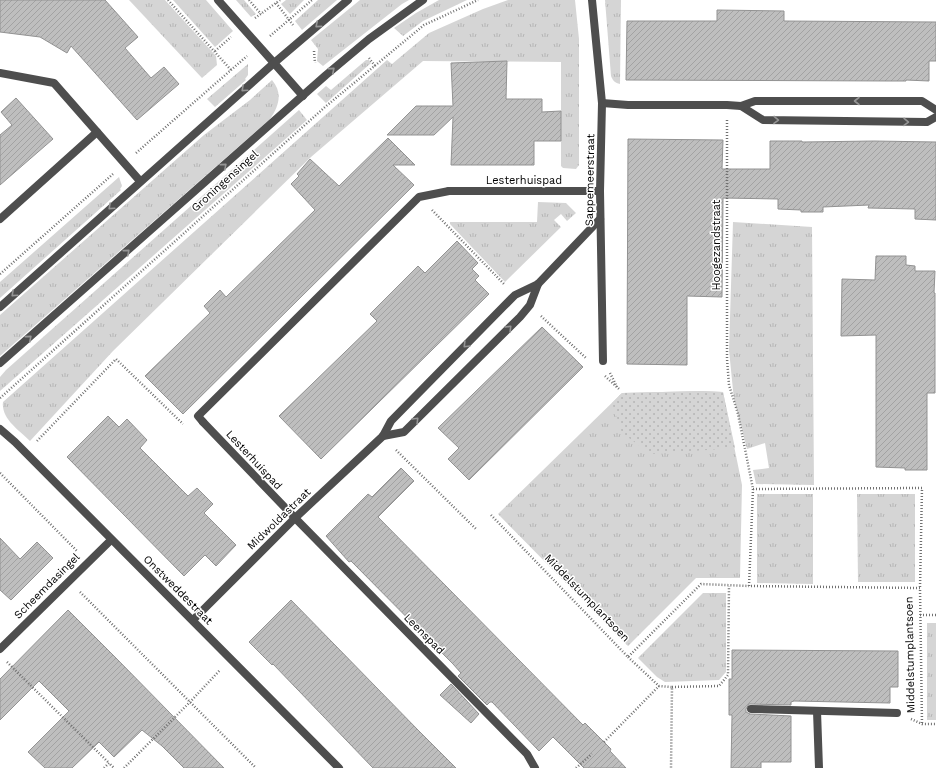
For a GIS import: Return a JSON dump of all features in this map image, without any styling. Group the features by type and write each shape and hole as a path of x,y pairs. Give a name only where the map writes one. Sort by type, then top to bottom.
{"street":[{"path":"218,0 303,96"},
{"path":"0,307 274,63 348,0"},
{"name":"Groningensingel","path":"0,364 326,75 369,39 422,0"},
{"name":"Sappemeerstraat","path":"592,0 602,103 600,219 603,361"},
{"path":"0,73 54,83 140,182"},
{"path":"602,103 628,105 741,106 755,101 922,101 936,110"},
{"path":"741,106 763,120 927,122 936,117"},
{"path":"0,219 97,132"},
{"name":"Lesterhuispad","path":"295,518 201,419 419,197 449,191 600,191"},
{"name":"Midwoldastraat","path":"192,620 295,518 383,436 390,421 504,306 516,295 538,284 600,219"},
{"name":"Midwoldastraat","path":"383,436 404,432 520,317 530,305 538,284"},
{"name":"Onstweddestraat","path":"0,429 231,658 339,768"},
{"name":"Leenspad","path":"295,518 527,754 535,768"},
{"name":"Scheemdasingel","path":"0,650 68,580 111,540"},
{"name":"Middelstumplantsoen","path":"751,709 897,713"},
{"path":"817,711 819,768"}],"path":[{"path":"168,0 231,70"},
{"path":"249,0 261,14"},
{"path":"0,274 312,0"},
{"name":"Groningensingel","path":"0,398 312,118 424,25 478,0"},
{"path":"276,3 314,50 315,63 326,75"},
{"path":"365,54 375,66"},
{"name":"Hoogezandstraat","path":"727,105 727,359 729,385 738,414 753,489"},
{"path":"25,453 116,359 186,428 201,419"},
{"path":"383,436 476,529"},
{"path":"0,473 87,562"},
{"path":"749,586 753,489 922,488 920,588"},
{"name":"Middelstumplantsoen","path":"491,515 628,657 701,584 729,586 920,588 922,724 936,724"},
{"path":"68,580 191,701 256,768"},
{"path":"628,657 658,686 719,686 728,675 729,586"},
{"path":"920,615 936,615"},
{"path":"124,768 191,701 231,658"},
{"path":"5,660 114,768"},
{"path":"604,742 658,686"},
{"path":"671,768 672,687"},
{"path":"576,768 592,754"},
{"path":"104,768 109,763"}],"green space":[{"path":"129,0 165,0 216,56 217,65 202,78"},
{"path":"173,0 206,0 233,31 215,47"},
{"path":"236,0 244,0 256,14 251,17"},
{"path":"286,0 304,0 290,14 281,4"},
{"path":"318,0 337,0 302,30 295,21"},
{"path":"360,0 409,0 323,66 317,61 318,49 311,40"},
{"path":"439,0 467,0 423,21 403,36 394,28 416,13"},
{"path":"508,0 575,0 579,39 579,165 576,169 563,168 561,166 561,62 423,61 311,157 113,351 30,441 12,424 5,414 3,402 387,60 392,64 429,33 483,9"},
{"path":"605,0 621,0 620,84 614,82 611,76"},
{"path":"366,60 369,60 371,63 326,103 317,94 326,86 331,90"},
{"path":"248,64 248,75 245,79 246,80 215,107 207,99"},
{"path":"272,80 278,90 279,95 276,109 270,119 0,356 0,315 204,135 250,100"},
{"path":"299,110 307,120 0,391 0,377 6,370"},
{"path":"119,177 122,186 120,189 121,190 0,298 0,282"},
{"path":"538,202 566,203 576,213 567,221 561,214 554,220 561,227 505,282 450,224 450,222 537,222"},
{"path":"733,222 812,227 814,485 756,484 753,470 769,468 765,443 747,449 734,400 729,350"},
{"path":"702,391 723,392 742,485 740,578 696,578 628,646 498,514 622,393"},
{"path":"702,391 723,392 735,448 651,454 622,433 612,403 622,393"},
{"path":"757,494 813,494 813,584 757,583"},
{"path":"857,494 915,494 915,582 858,582"},
{"path":"703,593 726,593 726,672 719,680 665,682 657,677 638,658"},
{"path":"927,623 936,623 936,720 927,720"}],"building":[{"path":"0,0 105,0 138,37 125,48 151,78 164,67 179,84 137,120 71,46 67,53 40,37 0,32"},
{"path":"717,10 784,11 784,21 936,22 936,61 929,61 929,81 626,80 627,21 717,21"},
{"path":"507,61 506,99 542,99 542,112 561,111 561,141 534,141 534,165 451,165 453,117 434,135 387,135 416,106 453,106 451,63"},
{"path":"16,98 53,139 0,185 0,135 12,125 1,112"},
{"path":"388,138 415,165 393,165 414,185 183,414 145,376 210,313 204,306 220,290 226,297 315,210 291,184 299,176 297,174 310,159 339,186"},
{"path":"628,139 723,140 722,169 770,169 770,141 936,142 936,220 915,219 915,209 868,208 869,205 823,207 823,212 801,212 801,210 778,209 778,199 723,198 722,297 687,296 687,365 627,364"},
{"path":"457,241 478,263 472,269 479,276 475,280 489,294 321,459 279,416 377,321 370,314 418,266 425,273"},
{"path":"876,256 906,256 906,265 915,266 915,271 935,271 935,393 927,393 927,470 905,470 905,468 876,467 876,335 841,336 842,279 875,280"},
{"path":"542,327 583,367 469,480 448,459 459,448 438,428"},
{"path":"108,416 119,427 127,419 147,440 140,448 188,496 197,488 213,504 204,513 236,545 216,566 205,555 184,576 67,457"},
{"path":"401,468 414,481 378,517 583,725 585,723 611,749 610,751 626,768 584,768 553,737 539,751 492,702 487,705 458,676 461,673 453,664 351,561 349,562 326,536 368,494 372,497"},
{"path":"0,538 20,559 37,542 53,558 11,600 0,590"},
{"path":"291,600 456,768 373,768 273,664 272,665 249,642"},
{"path":"68,610 224,768 184,768 162,746 142,730 114,757 99,742 72,768 45,768 28,752 69,711 39,681 0,720 0,679"},
{"path":"732,650 898,651 898,687 890,687 890,703 794,701 791,702 791,705 749,704 746,712 750,714 791,716 791,762 761,762 761,768 731,768 732,715 729,715 729,679 732,679"},
{"path":"451,684 479,714 471,723 440,695"}]}
